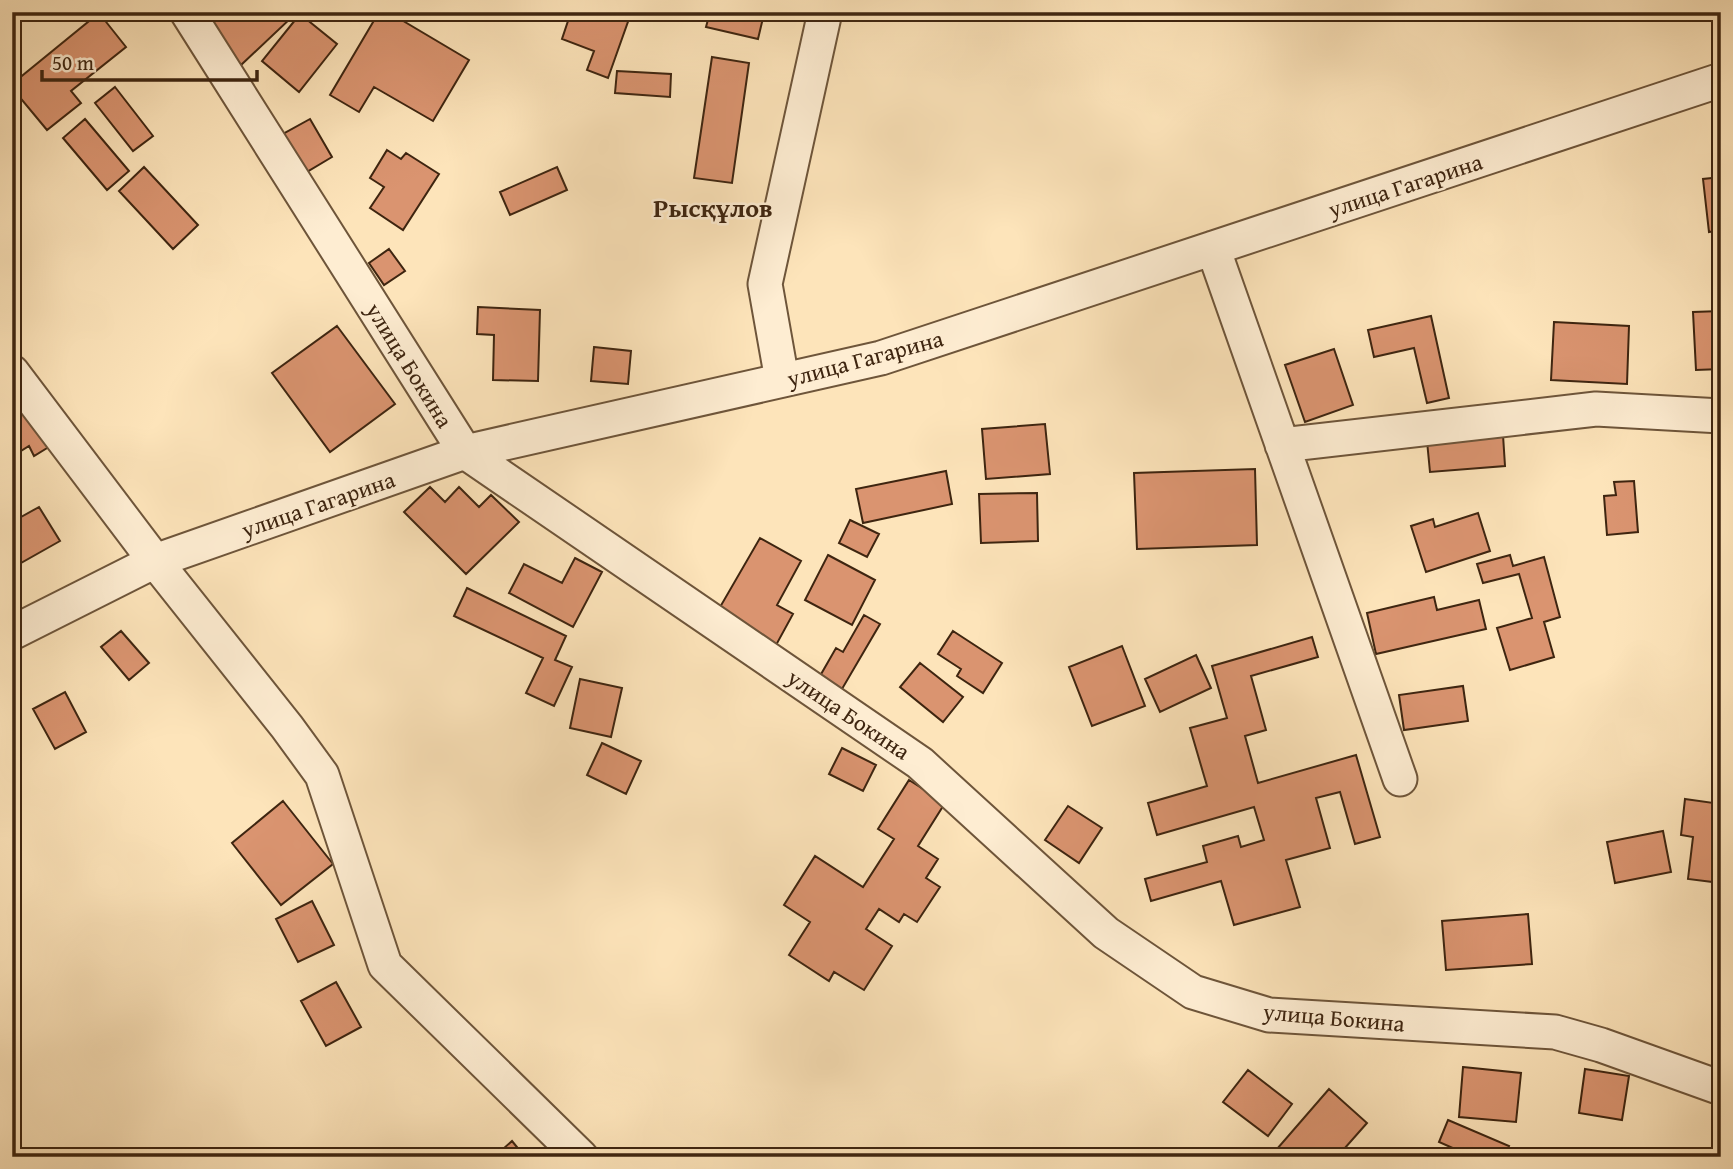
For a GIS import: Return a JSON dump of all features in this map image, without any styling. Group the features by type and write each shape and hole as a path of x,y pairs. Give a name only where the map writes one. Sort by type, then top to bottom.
{"street":[{"name":"улица Бокина","path":"187,12 465,452 920,762 1106,933 1193,992 1269,1015 1555,1032 1601,1045 1721,1088"},
{"path":"782,380 765,284 825,12"},
{"name":"улица Гагарина","path":"12,633 155,561 465,452 881,358 1721,80"},
{"path":"1213,248 1400,779"},
{"path":"12,372 322,775 385,965 581,1157"},
{"path":"1282,445 1596,409 1721,416"}],"building":[{"path":"216,12 231,12 239,20 247,12 288,12 292,17 241,65 203,25"},
{"path":"379,12 388,12 469,60 433,121 374,87 359,112 330,95"},
{"path":"571,12 619,12 630,16 608,78 587,70 594,51 562,39"},
{"path":"710,12 741,12 763,18 758,39 706,27"},
{"path":"99,13 126,47 71,91 81,103 47,130 12,88 12,84"},
{"path":"300,14 337,44 299,92 262,61"},
{"path":"712,57 749,63 732,183 694,178"},
{"path":"617,71 671,74 670,97 615,93"},
{"path":"115,87 153,136 133,151 95,103"},
{"path":"85,119 129,171 107,190 63,138"},
{"path":"310,119 332,157 305,173 283,134"},
{"path":"387,150 401,159 406,153 439,174 403,230 370,208 384,187 370,178"},
{"path":"144,167 198,225 173,249 119,191"},
{"path":"557,167 567,190 510,215 500,192"},
{"path":"1721,177 1721,230 1709,232 1703,179"},
{"path":"389,249 405,271 384,285 369,263"},
{"path":"478,307 540,310 538,381 493,380 494,335 477,334"},
{"path":"1721,311 1721,369 1696,370 1693,312"},
{"path":"1431,316 1449,398 1427,403 1414,348 1374,357 1368,330"},
{"path":"1554,322 1629,326 1627,384 1551,380"},
{"path":"337,326 395,404 330,452 272,373"},
{"path":"594,347 631,351 628,384 591,381"},
{"path":"1334,349 1353,405 1305,422 1285,365"},
{"path":"22,396 52,445 34,456 29,446 13,456 12,402"},
{"path":"1045,424 1050,474 986,479 982,429"},
{"path":"1503,435 1505,466 1430,472 1427,441"},
{"path":"1716,463 1721,463 1721,512 1718,512"},
{"path":"1255,469 1257,545 1137,549 1134,473"},
{"path":"946,471 952,504 863,523 856,489"},
{"path":"1634,481 1638,532 1607,535 1604,496 1616,495 1614,482"},
{"path":"430,487 445,502 459,487 479,507 491,495 519,522 466,574 404,512"},
{"path":"1037,493 1038,541 981,543 979,494"},
{"path":"39,507 60,541 12,568 12,522"},
{"path":"1478,513 1490,551 1426,572 1411,526 1433,519 1435,527"},
{"path":"850,520 879,534 867,557 839,543"},
{"path":"760,538 801,561 777,605 793,614 775,647 716,614"},
{"path":"828,555 875,580 852,625 805,600"},
{"path":"1510,555 1513,566 1544,557 1560,617 1544,622 1554,657 1510,670 1497,628 1532,618 1519,574 1483,583 1477,564"},
{"path":"575,558 602,572 573,627 509,593 524,564 562,583"},
{"path":"467,588 566,636 555,660 572,667 554,706 526,693 543,658 454,616"},
{"path":"1434,597 1437,610 1479,600 1486,629 1376,654 1367,613"},
{"path":"864,615 880,624 842,689 820,676 836,648 843,652"},
{"path":"121,631 149,663 129,680 101,647"},
{"path":"953,631 1002,663 983,693 957,676 961,669 938,654"},
{"path":"1312,637 1318,657 1251,676 1266,730 1245,736 1258,783 1356,755 1380,837 1355,844 1340,792 1316,798 1330,848 1286,860 1300,907 1234,925 1221,881 1151,901 1145,879 1207,862 1203,846 1238,836 1241,847 1264,840 1254,807 1157,835 1148,803 1207,786 1190,728 1227,718 1212,666"},
{"path":"1122,646 1145,706 1092,726 1069,667"},
{"path":"1196,655 1211,688 1160,712 1145,679"},
{"path":"920,663 963,697 943,722 900,687"},
{"path":"580,679 622,688 611,737 570,728"},
{"path":"1463,686 1468,721 1404,730 1399,695"},
{"path":"65,692 86,732 55,749 33,709"},
{"path":"602,743 641,761 626,794 587,775"},
{"path":"842,748 876,765 863,791 829,774"},
{"path":"909,780 945,803 918,846 938,859 926,878 940,887 917,922 904,914 899,922 879,909 866,929 892,946 864,990 834,972 829,981 789,955 810,922 784,905 815,856 863,887 894,839 878,829"},
{"path":"1685,799 1721,804 1721,883 1688,879 1693,837 1681,835"},
{"path":"283,801 333,864 281,905 232,843"},
{"path":"1068,806 1102,828 1079,863 1045,840"},
{"path":"1663,831 1671,872 1615,883 1607,842"},
{"path":"312,901 334,945 298,962 276,919"},
{"path":"1528,914 1532,964 1446,970 1442,921"},
{"path":"336,982 361,1027 326,1046 301,1001"},
{"path":"1463,1067 1521,1073 1516,1122 1459,1117"},
{"path":"1585,1069 1629,1076 1622,1120 1579,1113"},
{"path":"1248,1070 1292,1104 1268,1136 1223,1102"},
{"path":"1329,1089 1367,1123 1337,1157 1270,1157"},
{"path":"1448,1120 1509,1146 1504,1157 1473,1157 1439,1142"},
{"path":"512,1141 525,1157 494,1157"}],"district":[{"name":"Рысқұлов","path":"713,207"}]}
